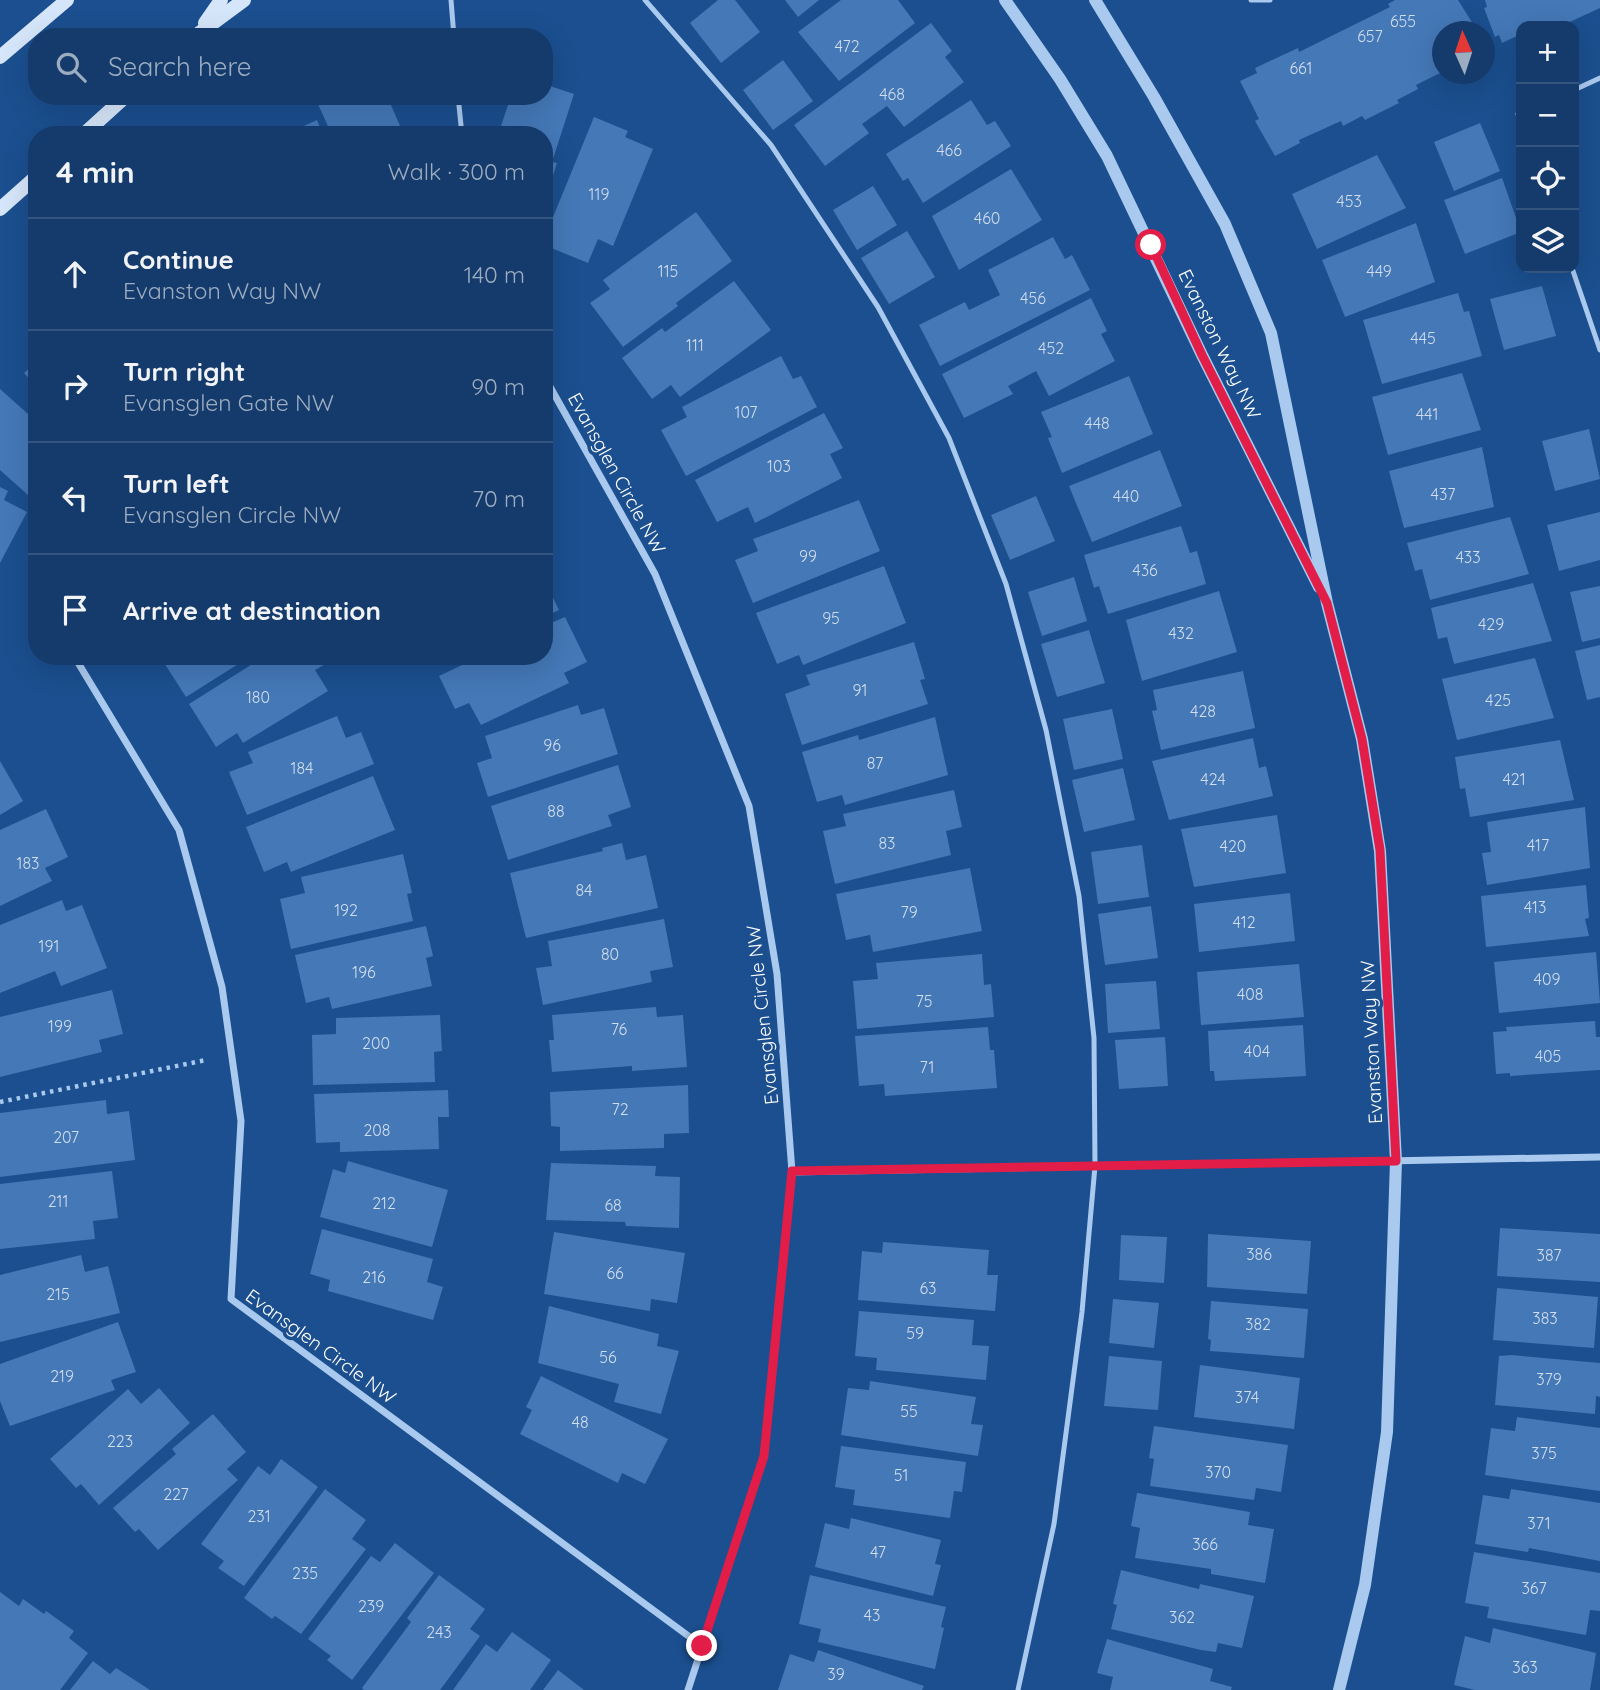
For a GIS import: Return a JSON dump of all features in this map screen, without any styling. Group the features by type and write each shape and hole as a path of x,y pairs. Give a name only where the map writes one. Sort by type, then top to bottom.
{"main road":[{"path":"34,28 67,0"},
{"path":"201,28 221,0"},
{"path":"206,28 244,0"},
{"path":"0,57 28,33"},
{"path":"93,126 117,105"},
{"path":"0,209 28,184"}],"street":[{"name":"Evanston Way NW","path":"1005,0 1060,79 1107,156 1202,355 1327,603"},
{"name":"Evanston Way NW","path":"1095,0 1154,97 1225,224 1271,333 1327,603 1362,739 1380,850 1396,1161 1387,1432 1365,1585 1339,1690"},
{"name":"Evansglen Circle NW","path":"553,392 655,574 749,806 777,974 792,1171 764,1456 688,1690"},
{"name":"Evansglen Circle NW","path":"79,665 179,830 222,987 241,1121 231,1299 702,1646"},
{"path":"792,1171 1600,1157"}],"lane":[{"path":"451,0 453,28"},
{"path":"645,0 772,145 878,307 950,438 1006,584 1046,730 1079,896 1094,1038 1095,1166 1082,1312 1054,1524 1018,1690"},
{"path":"1251,0 1270,0"},
{"path":"1579,88 1600,78"},
{"path":"459,105 461,126"},
{"path":"1574,273 1600,350"}],"path":[{"path":"0,1102 194,1062 232,1057"}],"building":[{"path":"718,0 735,0 760,32 721,63 690,23"},
{"path":"785,0 819,0 798,17"},
{"path":"841,0 898,0 915,23 839,81 798,32"},
{"path":"1395,0 1458,0 1471,21 1432,21 1432,77 1416,85 1418,89 1397,100 1399,103 1365,120 1362,116 1343,126 1341,121 1299,140 1300,143 1275,156 1255,121 1259,119 1240,81 1257,73 1255,68 1298,48 1299,52 1390,7 1388,4"},
{"path":"1485,0 1600,0 1600,8 1572,21 1516,21 1516,36 1502,43 1499,35 1495,37 1495,21 1489,21 1484,8 1487,7"},
{"path":"931,23 952,51 945,57 964,82 904,127 887,106 862,124 869,133 825,166 794,125"},
{"path":"783,60 813,101 773,130 743,90"},
{"path":"553,87 574,94 553,159 553,126 501,126 508,105 553,105"},
{"path":"971,100 987,125 995,121 1011,146 923,203 908,178 903,181 886,154"},
{"path":"318,105 391,105 400,126 328,126"},
{"path":"594,117 628,131 625,137 653,149 613,246 598,239 588,263 553,249 553,217"},
{"path":"317,120 319,126 304,126"},
{"path":"1480,123 1500,171 1454,191 1434,142"},
{"path":"1377,155 1406,208 1317,249 1292,194"},
{"path":"1011,169 1042,220 959,270 932,216"},
{"path":"1502,178 1516,218 1516,234 1465,254 1444,200"},
{"path":"873,186 897,225 857,250 833,210"},
{"path":"696,212 732,261 623,347 590,303 610,289 603,280"},
{"path":"1416,223 1435,282 1345,317 1322,260"},
{"path":"907,231 935,277 889,304 861,258"},
{"path":"1053,237 1065,259 1072,255 1090,290 940,366 919,325 965,302 969,310 1000,295 988,270"},
{"path":"734,281 771,330 680,397 671,385 652,399 622,358 662,328 665,332"},
{"path":"1542,286 1556,336 1504,350 1490,299"},
{"path":"1458,293 1464,312 1469,311 1482,356 1382,384 1363,320"},
{"path":"1091,298 1107,331 1101,334 1115,361 1049,396 1036,371 1008,386 1013,394 964,418 942,374"},
{"path":"781,356 793,379 801,376 817,407 686,476 661,430 687,417 682,407"},
{"path":"1462,373 1481,430 1388,455 1372,397"},
{"path":"1129,376 1153,434 1062,473 1048,438 1052,437 1041,412"},
{"path":"0,389 28,414 28,495 0,470"},
{"path":"824,413 843,448 830,454 842,478 755,523 748,507 717,522 695,480"},
{"path":"1589,429 1600,479 1555,491 1542,441"},
{"path":"1482,447 1494,507 1404,528 1389,471"},
{"path":"1160,450 1182,506 1092,542 1069,486"},
{"path":"0,487 8,491 4,500 27,512 0,563"},
{"path":"1036,496 1055,541 1010,560 991,515"},
{"path":"859,500 880,551 753,603 735,560 758,551 753,539"},
{"path":"1600,512 1600,560 1559,571 1547,525"},
{"path":"1510,517 1529,574 1430,600 1422,569 1415,571 1407,543"},
{"path":"1181,526 1190,553 1197,551 1206,584 1108,614 1099,586 1094,588 1084,555"},
{"path":"884,566 906,623 803,665 799,655 777,664 756,613"},
{"path":"1074,577 1087,621 1042,636 1028,592"},
{"path":"1533,583 1552,641 1454,664 1447,637 1438,639 1431,608"},
{"path":"1600,586 1600,638 1582,642 1570,592"},
{"path":"1219,591 1237,652 1142,681 1126,620"},
{"path":"553,598 559,610 553,613"},
{"path":"565,617 587,662 564,673 569,683 481,725 469,703 455,709 439,676 462,665 553,665 553,622"},
{"path":"1089,630 1105,683 1057,697 1041,644"},
{"path":"914,642 925,679 920,680 928,704 802,745 785,694 810,685 806,675"},
{"path":"1600,645 1600,697 1587,700 1575,651"},
{"path":"1535,658 1554,718 1457,740 1442,679"},
{"path":"165,665 237,665 186,697"},
{"path":"251,665 324,665 315,670 328,691 243,743 237,733 216,747 189,704"},
{"path":"1243,671 1255,728 1161,750 1152,711 1157,710 1153,690"},
{"path":"578,705 581,715 604,708 618,754 488,797 477,763 492,758 485,736"},
{"path":"1112,709 1123,759 1074,770 1063,719"},
{"path":"337,716 346,738 361,732 374,764 247,815 229,772 253,763 248,752"},
{"path":"935,717 948,775 845,805 842,795 817,802 802,752 858,735 859,740"},
{"path":"1253,738 1259,768 1266,766 1273,796 1169,820 1152,761"},
{"path":"1560,740 1574,800 1470,817 1465,788 1460,789 1455,757"},
{"path":"0,761 23,801 0,815"},
{"path":"618,765 631,807 608,815 612,826 508,860 491,806"},
{"path":"1123,768 1135,820 1084,832 1072,780"},
{"path":"373,776 395,830 291,872 287,862 264,872 246,827"},
{"path":"954,790 962,827 946,831 951,855 835,884 823,831 846,826 843,814"},
{"path":"1585,807 1590,868 1487,885 1482,853 1491,852 1487,822"},
{"path":"46,809 68,857 45,868 52,881 0,906 0,830"},
{"path":"1277,815 1286,873 1194,887 1181,829"},
{"path":"622,843 626,860 646,855 658,908 526,938 510,873 603,851 602,848"},
{"path":"1142,845 1149,897 1098,904 1091,852"},
{"path":"403,854 412,893 407,894 413,921 291,949 280,899 305,893 301,877"},
{"path":"970,868 982,931 873,952 870,935 846,940 836,894"},
{"path":"1586,885 1589,918 1585,919 1589,936 1486,947 1481,896"},
{"path":"1290,893 1295,941 1199,952 1194,904"},
{"path":"62,900 66,911 82,905 107,968 61,986 55,971 0,993 0,925"},
{"path":"1151,906 1158,958 1105,965 1098,914"},
{"path":"664,919 673,967 650,971 652,982 543,1005 536,968 552,966 548,941"},
{"path":"426,926 433,956 426,958 432,986 332,1009 329,997 306,1003 295,955"},
{"path":"1596,952 1600,1003 1499,1013 1494,962"},
{"path":"982,954 984,985 991,984 994,1017 857,1029 853,981 878,979 876,963"},
{"path":"1299,964 1304,1017 1201,1025 1197,972"},
{"path":"1156,981 1160,1029 1108,1033 1105,984"},
{"path":"112,990 123,1034 99,1040 102,1052 0,1077 0,1017"},
{"path":"656,1007 657,1017 683,1015 687,1067 632,1071 632,1066 552,1072 549,1040 554,1040 552,1015"},
{"path":"440,1015 442,1051 434,1052 435,1082 313,1085 312,1035 336,1034 336,1018"},
{"path":"1595,1021 1596,1037 1600,1037 1600,1070 1510,1076 1510,1073 1496,1074 1493,1032 1507,1031 1506,1027"},
{"path":"1303,1025 1306,1076 1215,1081 1214,1071 1210,1071 1208,1031"},
{"path":"988,1027 990,1050 994,1050 997,1088 885,1096 884,1084 859,1086 855,1036"},
{"path":"1165,1037 1168,1086 1119,1089 1115,1040"},
{"path":"688,1085 689,1133 664,1134 664,1148 560,1151 560,1127 551,1126 550,1092"},
{"path":"448,1090 449,1117 438,1117 439,1149 340,1152 340,1142 316,1143 314,1094"},
{"path":"106,1100 107,1114 129,1111 135,1160 0,1177 0,1113"},
{"path":"348,1161 448,1190 432,1247 320,1217 333,1169 345,1173"},
{"path":"551,1163 656,1166 655,1176 680,1177 679,1228 626,1226 625,1222 546,1220"},
{"path":"112,1171 118,1218 93,1221 95,1239 0,1249 0,1184"},
{"path":"1500,1228 1600,1234 1600,1282 1497,1276"},
{"path":"322,1229 433,1259 427,1282 443,1287 433,1320 328,1291 330,1280 310,1274"},
{"path":"554,1232 685,1253 677,1303 651,1299 650,1311 544,1294"},
{"path":"1208,1234 1311,1241 1307,1294 1207,1287"},
{"path":"1121,1235 1167,1237 1164,1283 1119,1280"},
{"path":"883,1242 989,1250 987,1275 998,1275 995,1311 858,1300 862,1251 882,1253"},
{"path":"81,1255 85,1272 108,1266 120,1313 0,1342 0,1275"},
{"path":"1497,1288 1598,1297 1594,1348 1493,1340"},
{"path":"1113,1299 1159,1303 1154,1348 1109,1343"},
{"path":"1211,1301 1308,1309 1304,1358 1210,1351 1211,1340 1208,1339"},
{"path":"549,1306 659,1334 657,1346 679,1351 661,1414 614,1402 619,1384 538,1363"},
{"path":"859,1311 974,1320 972,1345 989,1346 986,1380 876,1370 877,1358 855,1356"},
{"path":"118,1322 136,1372 111,1380 115,1390 10,1426 0,1401 0,1364"},
{"path":"1109,1356 1162,1361 1158,1410 1104,1406"},
{"path":"1499,1356 1600,1363 1600,1397 1596,1396 1595,1414 1495,1405"},
{"path":"1200,1365 1300,1378 1294,1429 1194,1417"},
{"path":"541,1376 668,1439 645,1484 622,1473 618,1483 520,1434 532,1410 526,1407"},
{"path":"870,1381 976,1397 971,1424 983,1425 978,1456 841,1435 848,1388 869,1390"},
{"path":"159,1388 190,1423 99,1505 81,1484 76,1488 50,1459 128,1389 141,1404"},
{"path":"213,1414 246,1452 227,1469 238,1480 158,1550 139,1529 135,1532 113,1508 176,1454 172,1449"},
{"path":"1517,1417 1600,1428 1600,1491 1485,1475 1491,1428 1515,1431"},
{"path":"1154,1426 1288,1445 1281,1492 1256,1488 1254,1500 1150,1486 1154,1459 1149,1458"},
{"path":"841,1446 966,1462 962,1492 954,1491 950,1518 853,1505 855,1490 835,1487"},
{"path":"281,1459 318,1487 244,1586 218,1568 224,1561 201,1544 258,1466 270,1475"},
{"path":"325,1489 366,1520 352,1539 366,1549 301,1634 275,1616 272,1619 244,1598"},
{"path":"1511,1489 1600,1503 1600,1561 1529,1548 1528,1552 1475,1544 1483,1495 1509,1499"},
{"path":"1137,1493 1250,1512 1248,1525 1274,1529 1265,1583 1211,1574 1211,1569 1135,1558 1140,1528 1131,1526"},
{"path":"851,1518 941,1540 935,1564 941,1565 933,1596 815,1567 825,1523 849,1529"},
{"path":"395,1543 434,1573 352,1680 327,1660 331,1656 308,1639 371,1556 380,1562"},
{"path":"1474,1552 1600,1573 1600,1611 1590,1610 1586,1635 1487,1618 1489,1607 1465,1603"},
{"path":"1121,1570 1199,1589 1200,1584 1254,1596 1242,1648 1218,1643 1216,1652 1201,1650 1111,1629 1117,1605 1113,1604"},
{"path":"439,1575 485,1609 470,1629 480,1636 440,1690 364,1690 362,1688 411,1622 407,1618"},
{"path":"810,1575 946,1607 935,1669 818,1642 821,1629 799,1624"},
{"path":"0,1592 19,1606 23,1599 44,1614 46,1611 74,1631 69,1638 88,1653 60,1690 0,1690"},
{"path":"1493,1628 1596,1653 1590,1690 1475,1690 1454,1685 1465,1636 1490,1643"},
{"path":"512,1632 551,1660 530,1690 453,1690 486,1644 497,1652"},
{"path":"1107,1639 1213,1669 1210,1681 1232,1687 1231,1690 1110,1690 1113,1677 1097,1673"},
{"path":"818,1650 924,1686 922,1690 778,1690 790,1654 814,1662"},
{"path":"93,1661 110,1674 116,1668 150,1690 70,1690"},
{"path":"558,1670 584,1690 543,1690"}],"route":[{"path":"702,1646 764,1456 792,1171 1396,1161 1380,850 1362,739 1327,603 1202,355 1151,245"}]}
